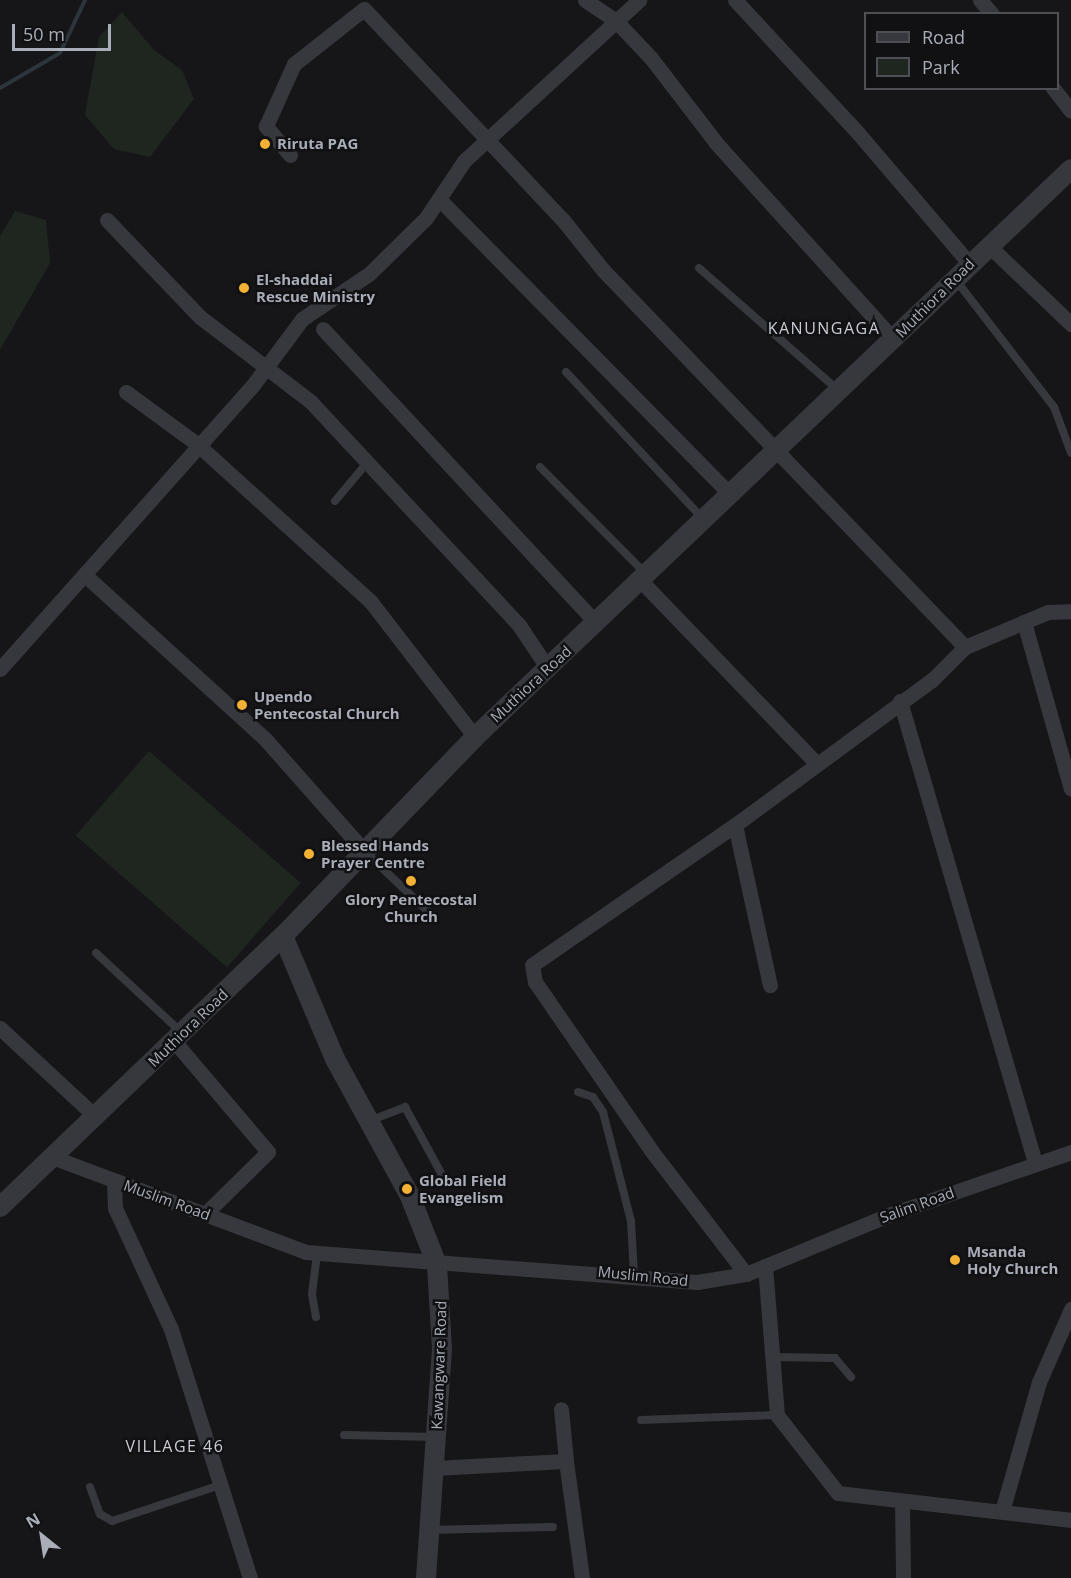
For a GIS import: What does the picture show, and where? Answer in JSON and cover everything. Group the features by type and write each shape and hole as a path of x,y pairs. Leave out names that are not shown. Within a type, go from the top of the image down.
{"street":[{"path":"585,0 615,20 774,210 894,340"},
{"path":"0,669 86,576 197,444 264,369 302,319 369,274 439,199 487,138 639,0"},
{"path":"735,0 858,132 969,264"},
{"path":"980,0 990,12"},
{"path":"290,155 266,126 294,64 360,4 400,54 487,138 603,270 965,647"},
{"path":"1055,90 1071,111"},
{"name":"Muthiora Road","path":"0,1208 284,936 475,737 645,579 840,392 987,245 1071,169"},
{"path":"439,199 731,495"},
{"path":"107,220 200,317 264,369 311,402 366,464 519,626 548,667"},
{"path":"987,245 1071,324"},
{"path":"323,329 596,623"},
{"path":"126,392 197,444 371,603 475,737"},
{"path":"86,576 266,740 365,852"},
{"path":"645,579 816,763"},
{"path":"746,1274 644,1140 532,971 543,954 735,825 900,702 965,647 1048,612 1071,611"},
{"path":"1024,622 1071,789"},
{"path":"900,702 1035,1162"},
{"path":"735,825 770,985"},
{"name":"Kawangware Road","path":"284,936 321,1029 368,1122 410,1196 437,1265 443,1322 426,1578"},
{"path":"0,1028 95,1116"},
{"path":"178,1037 268,1152 205,1214"},
{"name":"Salim Road","path":"765,1266 1035,1162 1071,1152"},
{"name":"Muslim Road","path":"52,1157 317,1254 437,1265 634,1275 697,1282 746,1274 765,1266"},
{"path":"114,1181 116,1208 150,1274 250,1578"},
{"path":"765,1266 777,1415 838,1493 1071,1520"},
{"path":"1002,1511 1039,1382 1071,1309"},
{"path":"561,1409 582,1578"},
{"path":"435,1468 566,1461"},
{"path":"902,1502 903,1578"}],"lane":[{"path":"699,268 840,392"},
{"path":"954,278 1054,407 1071,453"},
{"path":"566,372 705,521"},
{"path":"335,501 366,464"},
{"path":"540,467 645,579"},
{"path":"365,852 433,916"},
{"path":"96,954 178,1037"},
{"path":"578,1092 593,1097 603,1112 631,1221 634,1275"},
{"path":"368,1122 405,1107 447,1184"},
{"path":"316,1317 312,1294 317,1254"},
{"path":"772,1357 835,1358 851,1377"},
{"path":"642,1419 777,1415"},
{"path":"344,1435 437,1437"},
{"path":"90,1488 100,1514 112,1521 220,1485"},
{"path":"430,1530 553,1527"}],"green space":[{"path":"122,12 154,50 182,70 194,99 150,157 114,149 85,115 99,37"},
{"path":"15,211 46,220 50,263 0,350 0,236"},
{"path":"149,751 301,883 227,967 76,836"}],"waterway":[{"path":"0,88 60,53 85,0"}],"place":[{"name":"Riruta PAG","path":"265,144"},
{"name":"El-shaddai Rescue Ministry","path":"244,288"},
{"name":"Upendo Pentecostal Church","path":"242,705"},
{"name":"Blessed Hands Prayer Centre","path":"309,854"},
{"name":"Glory Pentecostal Church","path":"411,881"},
{"name":"Global Field Evangelism","path":"407,1189"},
{"name":"Msanda Holy Church","path":"955,1260"}],"district":[{"name":"KANUNGAGA","path":"824,328"},
{"name":"VILLAGE 46","path":"175,1446"}]}
